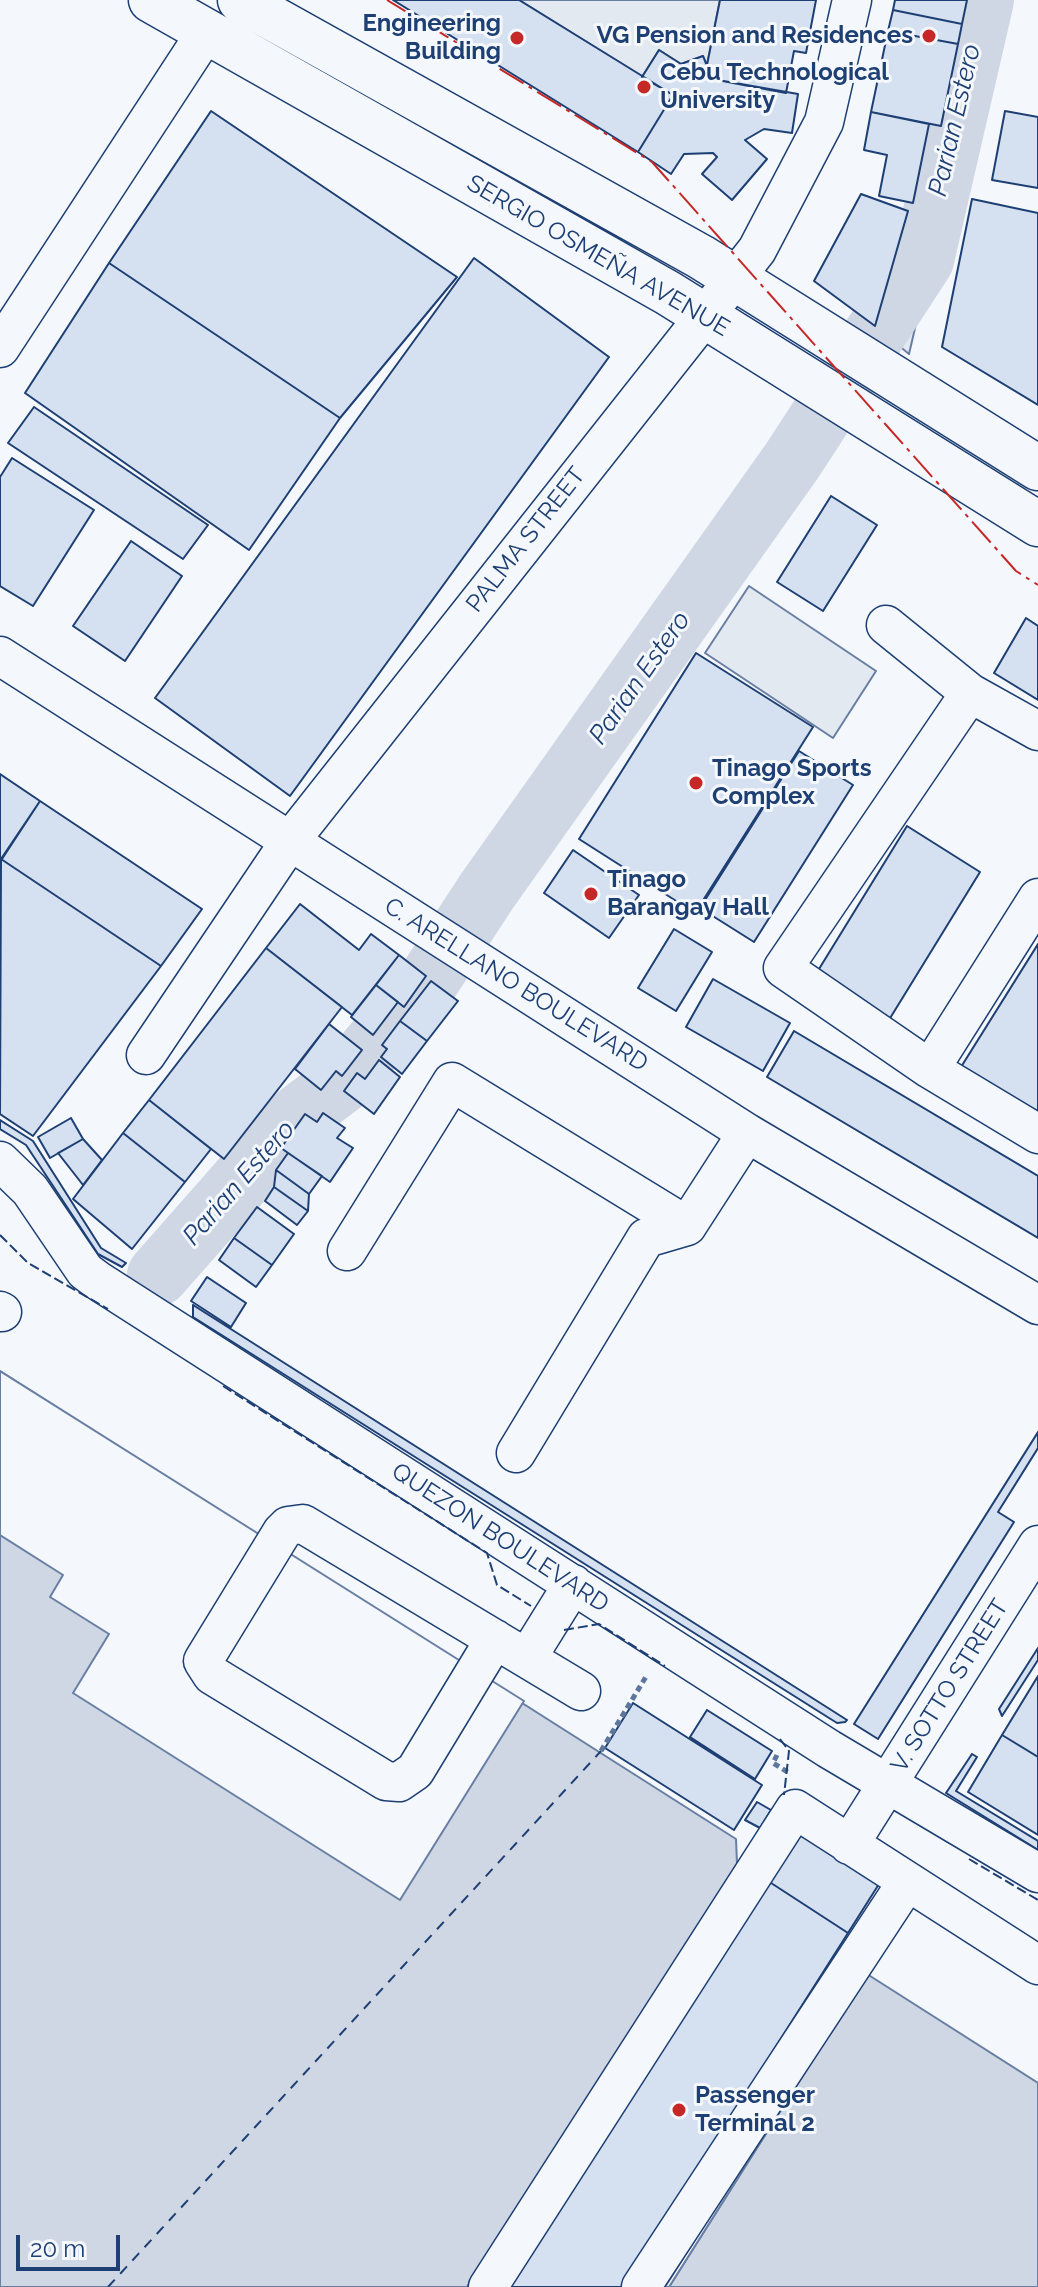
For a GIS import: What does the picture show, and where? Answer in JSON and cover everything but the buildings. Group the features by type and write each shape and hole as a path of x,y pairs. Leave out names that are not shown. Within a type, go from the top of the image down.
{"highway":[{"name":"SERGIO OSMEÑA AVENUE","path":"151,0 702,315 1038,524"},
{"name":"SERGIO OSMEÑA AVENUE","path":"240,0 734,278 1038,468"}],"street":[{"name":"PALMA STREET","path":"146,1055 290,841 702,315 757,250 824,122 852,0"},
{"path":"0,348 207,31"},
{"path":"886,625 970,693 1038,731"},
{"name":"C. ARELLANO BOULEVARD","path":"0,656 435,934 471,953 747,1133 1038,1305"},
{"path":"970,693 783,968 930,1069 1038,1134"},
{"path":"930,1069 1038,898"},
{"path":"347,1251 452,1082 687,1226"},
{"path":"516,1453 646,1238 687,1226 747,1133"},
{"name":"QUEZON BOULEVARD","path":"0,1161 30,1190 73,1255 97,1280 829,1749 1038,1873"},
{"path":"573,1584 511,1648 415,1771 399,1782 386,1781 212,1675 203,1661 282,1532 296,1523 303,1524 511,1648 581,1691"},
{"name":"V. SOTTO STREET","path":"849,1845 1038,1545"},
{"path":"488,2287 795,1809 1038,1965"},
{"path":"641,2287 907,1882"}],"path":[{"path":"601,1751 650,1670"},
{"path":"779,1750 773,1763 807,1785 829,1749"}],"shaded area":[{"path":"519,0 720,0 707,65 703,56 681,64 659,50 642,77"},
{"path":"967,0 991,0 909,354 875,326 913,203 929,124 941,126"},
{"path":"749,586 876,671 833,738 705,653"},
{"path":"0,1371 736,1839 737,1864 467,2287 0,2287"},
{"path":"867,1974 1038,2083 1038,2287 669,2287"}],"pier":[{"path":"0,1371 524,1701 400,1900 73,1693 109,1634 50,1597 63,1575 0,1535"},
{"path":"864,1972 867,1974 669,2287 665,2287"}],"waterway":[{"name":"Parian Estero","path":"158,1275 299,1115 340,1084 427,983 487,891 792,461 923,260 983,0"}],"ferry route":[{"path":"108,2287 601,1751"}],"fence":[{"path":"0,1235 28,1263 108,1309"},
{"path":"223,1386 487,1553 497,1585 531,1606"},
{"path":"564,1630 599,1624 665,1666"},
{"path":"780,1739 789,1751 784,1795"},
{"path":"969,1859 1038,1900"}],"power":[{"path":"387,0 652,162 1016,571 1038,585"}],"place":[{"name":"VG Pension and Residences","path":"929,36"},
{"name":"Engineering Building","path":"517,38"},
{"name":"Cebu Technological University","path":"644,87"},
{"name":"Tinago Sports Complex","path":"696,783"},
{"name":"Tinago Barangay Hall","path":"591,894"},
{"name":"Passenger Terminal 2","path":"679,2110"}]}
